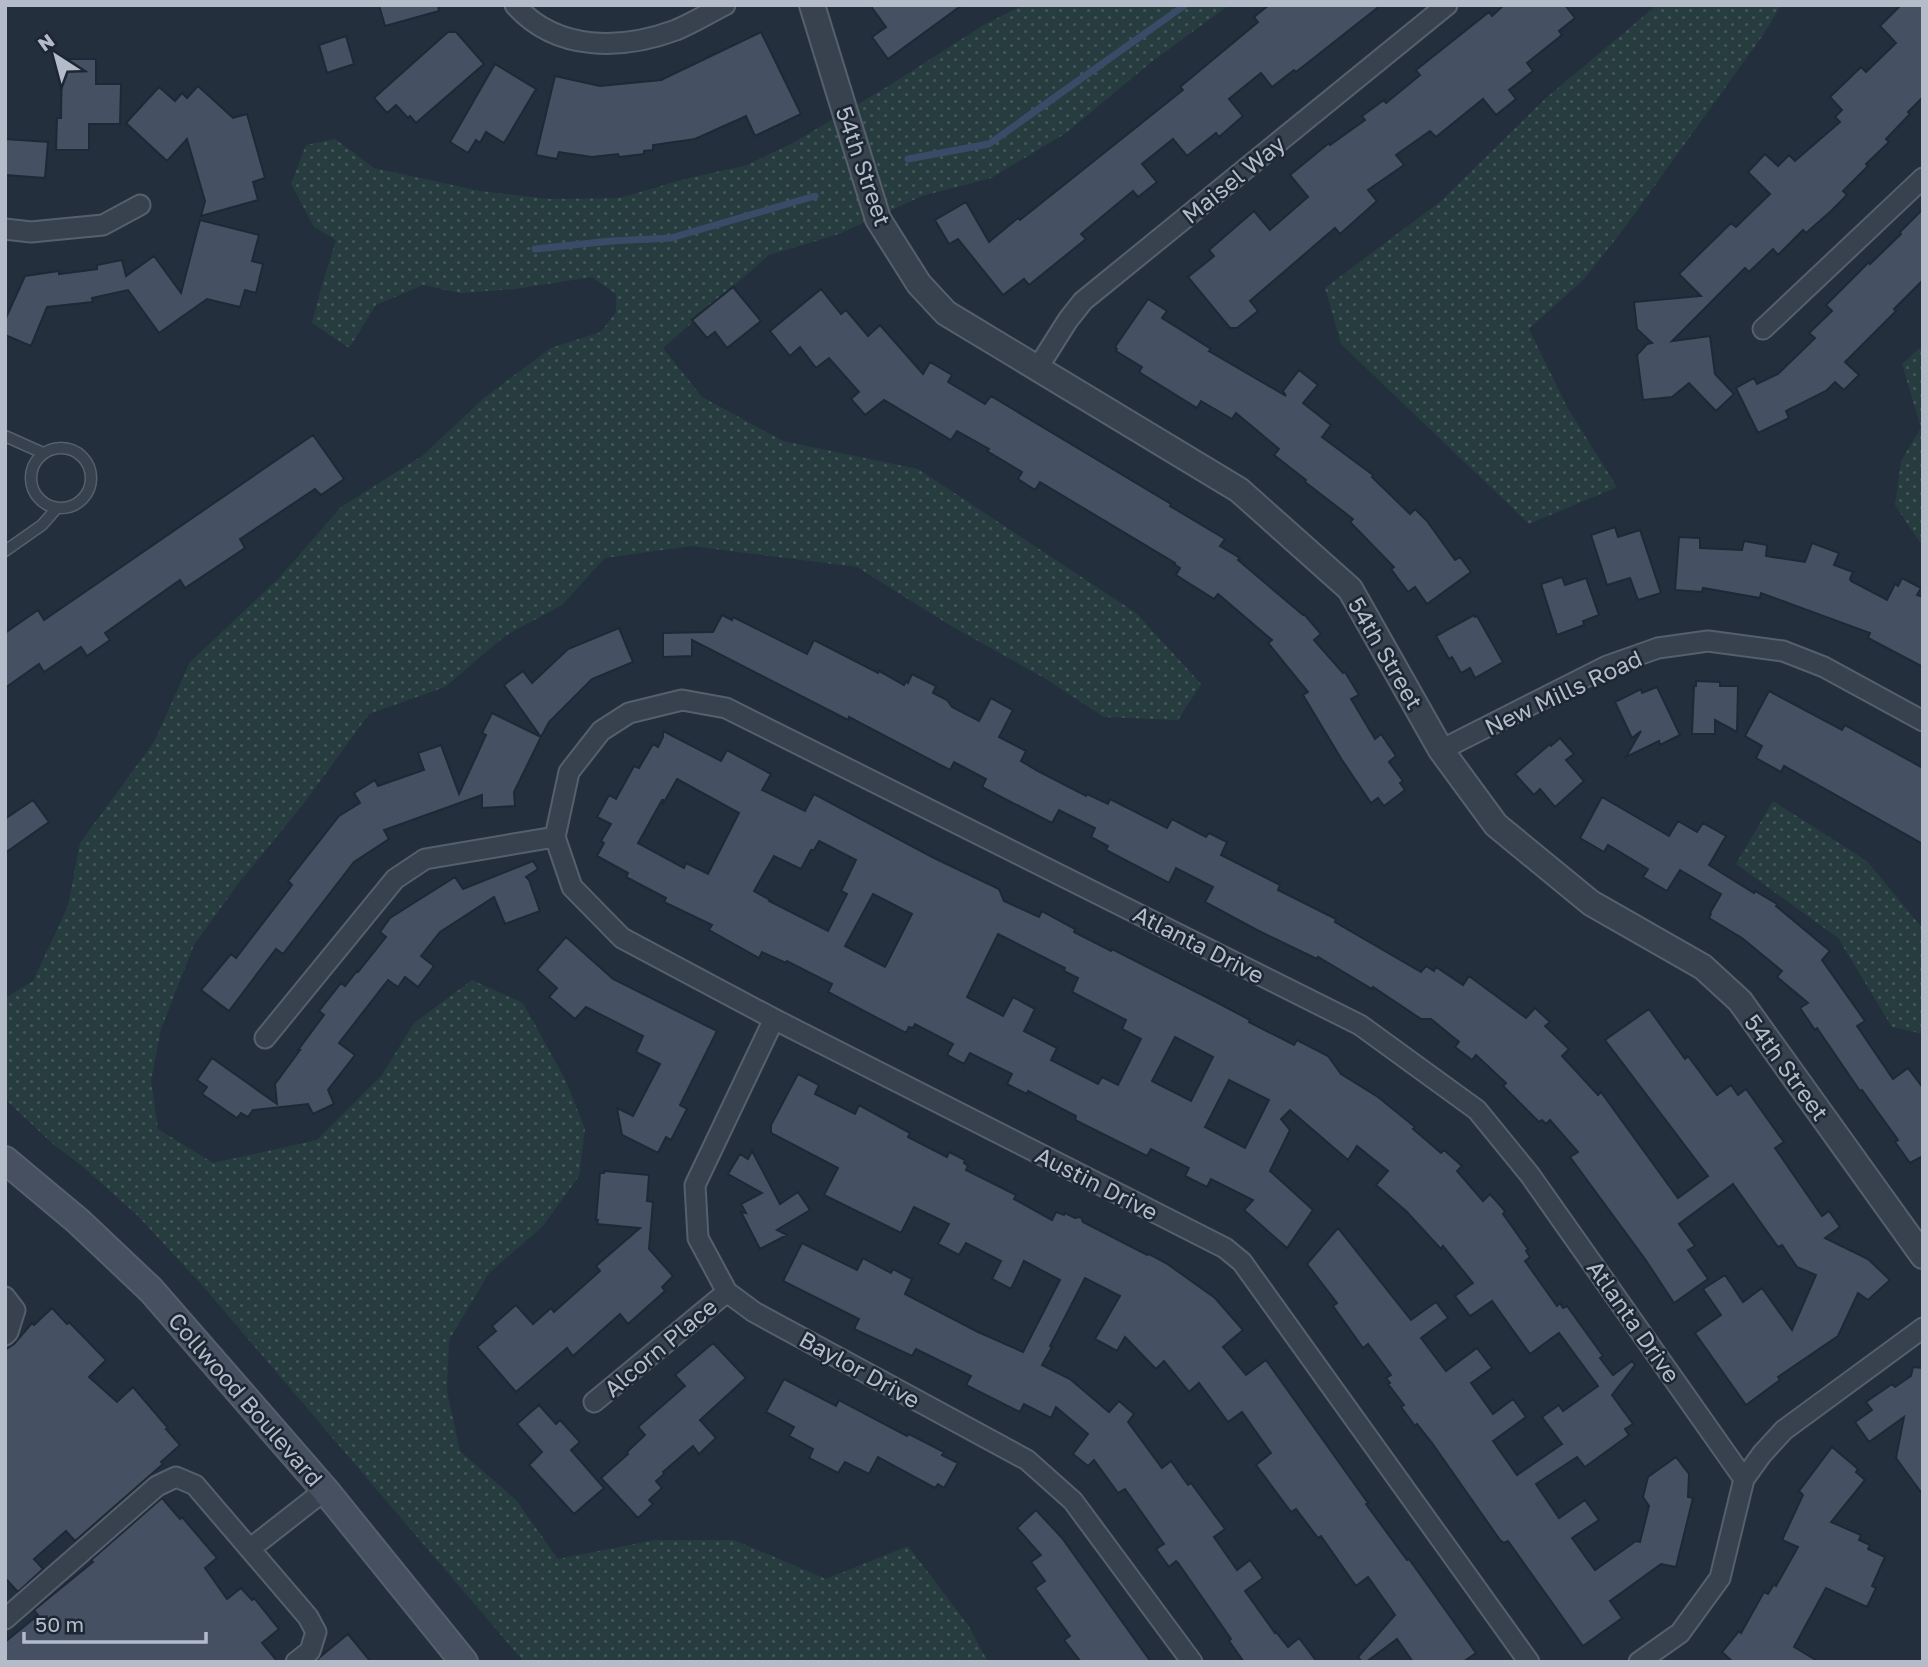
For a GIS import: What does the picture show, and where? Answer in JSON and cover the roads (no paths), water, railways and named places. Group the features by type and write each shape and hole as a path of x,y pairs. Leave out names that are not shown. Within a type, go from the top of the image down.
{"main road":[{"name":"Collwood Boulevard","path":"5,1160 78,1221 151,1290 325,1490 464,1662"}],"street":[{"path":"515,5 533,22 568,39 605,45 676,30 725,5"},
{"name":"54th Street","path":"812,5 878,219 919,284 946,313 1239,490 1350,589 1441,750 1496,825 1591,903 1703,967 1740,1001 1923,1256"},
{"name":"Maisel Way","path":"1037,369 1083,301 1447,5"},
{"path":"1763,329 1923,178"},
{"path":"5,229 31,232 103,225 140,205"},
{"name":"New Mills Road","path":"1441,750 1607,666 1658,648 1708,640 1783,651 1824,667 1923,721"},
{"name":"Atlanta Drive","path":"555,837 569,772 601,731 629,713 682,700 726,708 1360,1025 1477,1110 1530,1175 1744,1479"},
{"path":"265,1038 395,879 425,859 555,837"},
{"name":"Austin Drive","path":"555,837 572,887 622,938 1225,1248 1242,1262 1530,1662"},
{"name":"Baylor Drive","path":"774,1018 695,1185 698,1238 727,1292 754,1312 1027,1460 1073,1501 1192,1662"},
{"name":"Alcorn Place","path":"594,1402 727,1292"},
{"path":"5,1297 15,1310 5,1335"},
{"path":"1639,1662 1680,1633 1720,1578 1744,1479 1762,1454 1784,1430 1923,1328"},
{"path":"5,1619 157,1486 176,1477 195,1485 308,1617 316,1632 310,1651 296,1662"},
{"path":"251,1548 325,1490"}],"lane":[{"path":"5,436 43,453"},
{"path":"62,447 80,454 90,470 91,480 84,498 76,504 57,508 39,499 30,480 36,460 43,453 62,447"},
{"path":"5,551 42,525 57,508"}],"waterway":[{"path":"908,159 989,144 1185,5"},
{"path":"535,249 671,238 815,196"}]}
